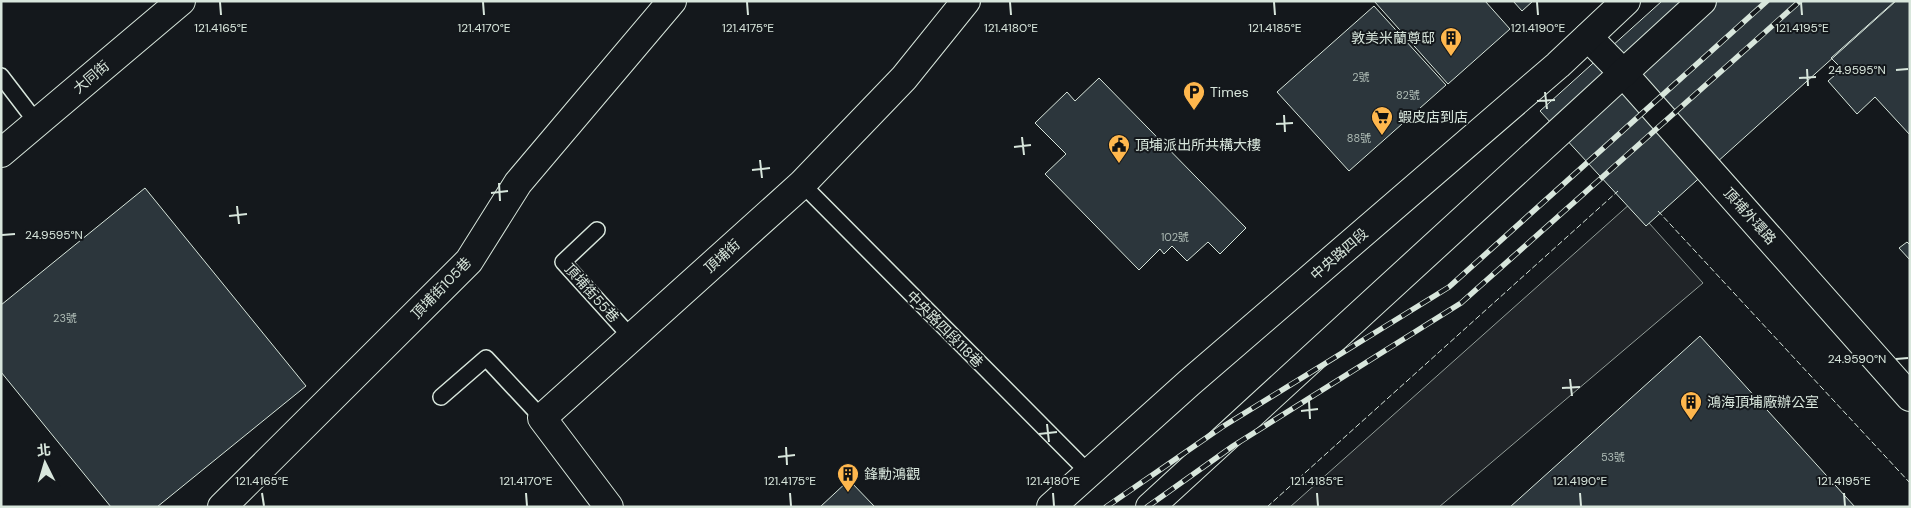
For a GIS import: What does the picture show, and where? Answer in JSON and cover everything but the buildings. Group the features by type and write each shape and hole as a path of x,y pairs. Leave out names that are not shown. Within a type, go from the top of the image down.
{"street":[{"name":"大同街","path":"1,153 181,1"},
{"name":"頂埔街105巷","path":"222,507 469,260 518,183 672,1"},
{"name":"頂埔街","path":"542,418 802,184 904,78 966,1"},
{"name":"中央路四段","path":"1051,507 1196,377 1588,37 1626,1"},
{"path":"1150,507 1702,1"},
{"name":"頂埔外環路","path":"1588,37 1623,73 1910,397"},
{"path":"542,418 609,507"}],"lane":[{"path":"1,76 37,122"},
{"name":"中央路四段118巷","path":"802,184 1089,473"},
{"name":"頂埔街55巷","path":"597,230 563,262 632,337"},
{"path":"441,397 486,358 542,418"}],"shaded area":[{"path":"1631,203 1703,283 1439,507 1290,507"}],"railway":[{"path":"1106,507 1222,427 1449,287 1767,1"},
{"path":"1147,507 1233,446 1461,303 1800,1"}],"fence":[{"path":"1267,507 1618,191"},
{"path":"1658,211 1910,483"}],"place":[{"name":"敦美米蘭尊邸","path":"1451,57"},
{"name":"Times","path":"1194,111"},
{"name":"蝦皮店到店","path":"1382,136"},
{"name":"頂埔派出所共構大樓","path":"1119,164"},
{"name":"鴻海頂埔廠辦公室","path":"1691,421"},
{"name":"鋒勳鴻觀","path":"848,493"}]}
